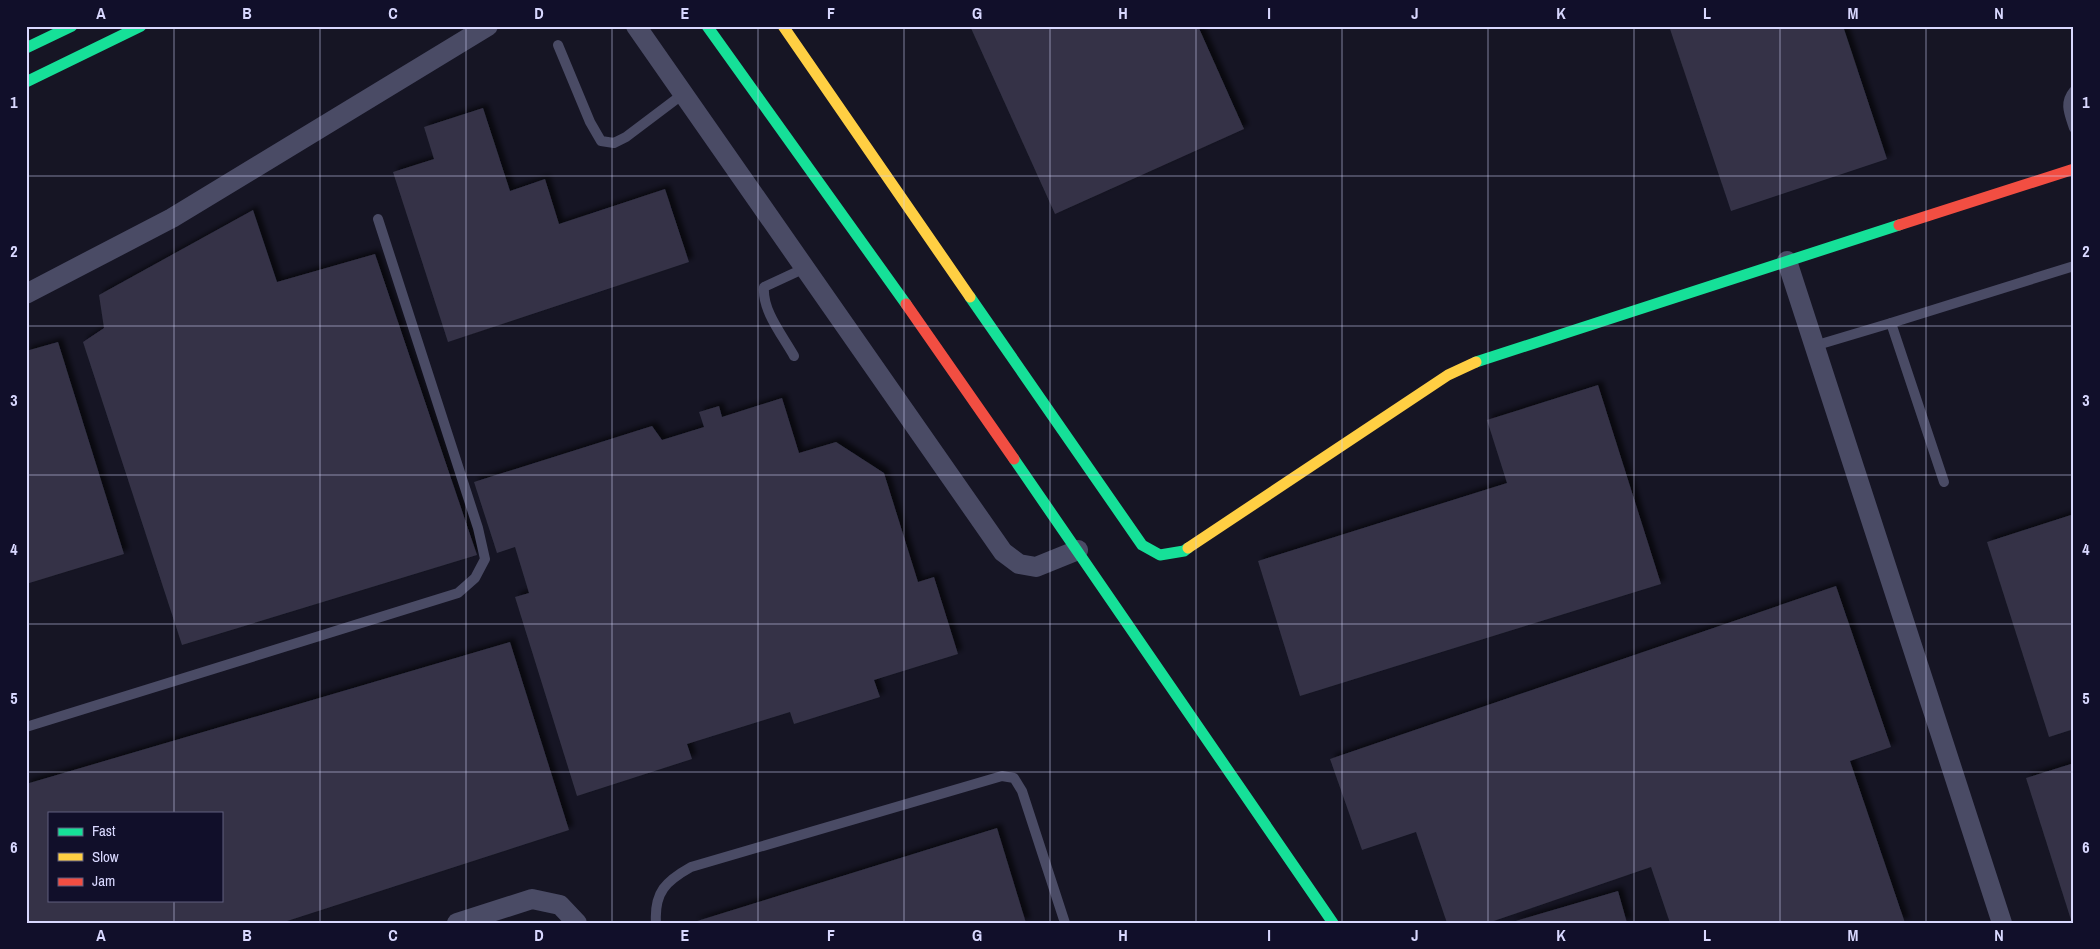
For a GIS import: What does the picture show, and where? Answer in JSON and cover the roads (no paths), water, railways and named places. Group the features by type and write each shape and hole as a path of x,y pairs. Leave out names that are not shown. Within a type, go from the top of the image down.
{"main road":[{"path":"26,48 72,26"},
{"path":"26,82 141,26"},
{"path":"707,26 745,82 860,238 1078,550 1333,923"},
{"path":"783,26 1142,545 1160,555 1184,551 1448,375 1473,363 2074,169"}],"street":[{"path":"26,294 172,218 488,26"},
{"path":"636,26 1003,552 1019,564 1036,567 1078,550"},
{"path":"1787,261 2002,923"},
{"path":"457,923 532,899 560,905 577,923"}],"lane":[{"path":"558,45 590,122 601,141 614,143 626,137 683,94"},
{"path":"2074,91 2068,100 2067,106 2074,128"},
{"path":"26,727 458,593 475,578 485,559 478,528 378,219"},
{"path":"1814,346 2074,266"},
{"path":"794,356 767,308 763,298 764,287 805,268"},
{"path":"1891,323 1944,482"},
{"path":"656,923 659,895 671,878 691,866 1002,776 1014,778 1022,790 1065,923"}]}
